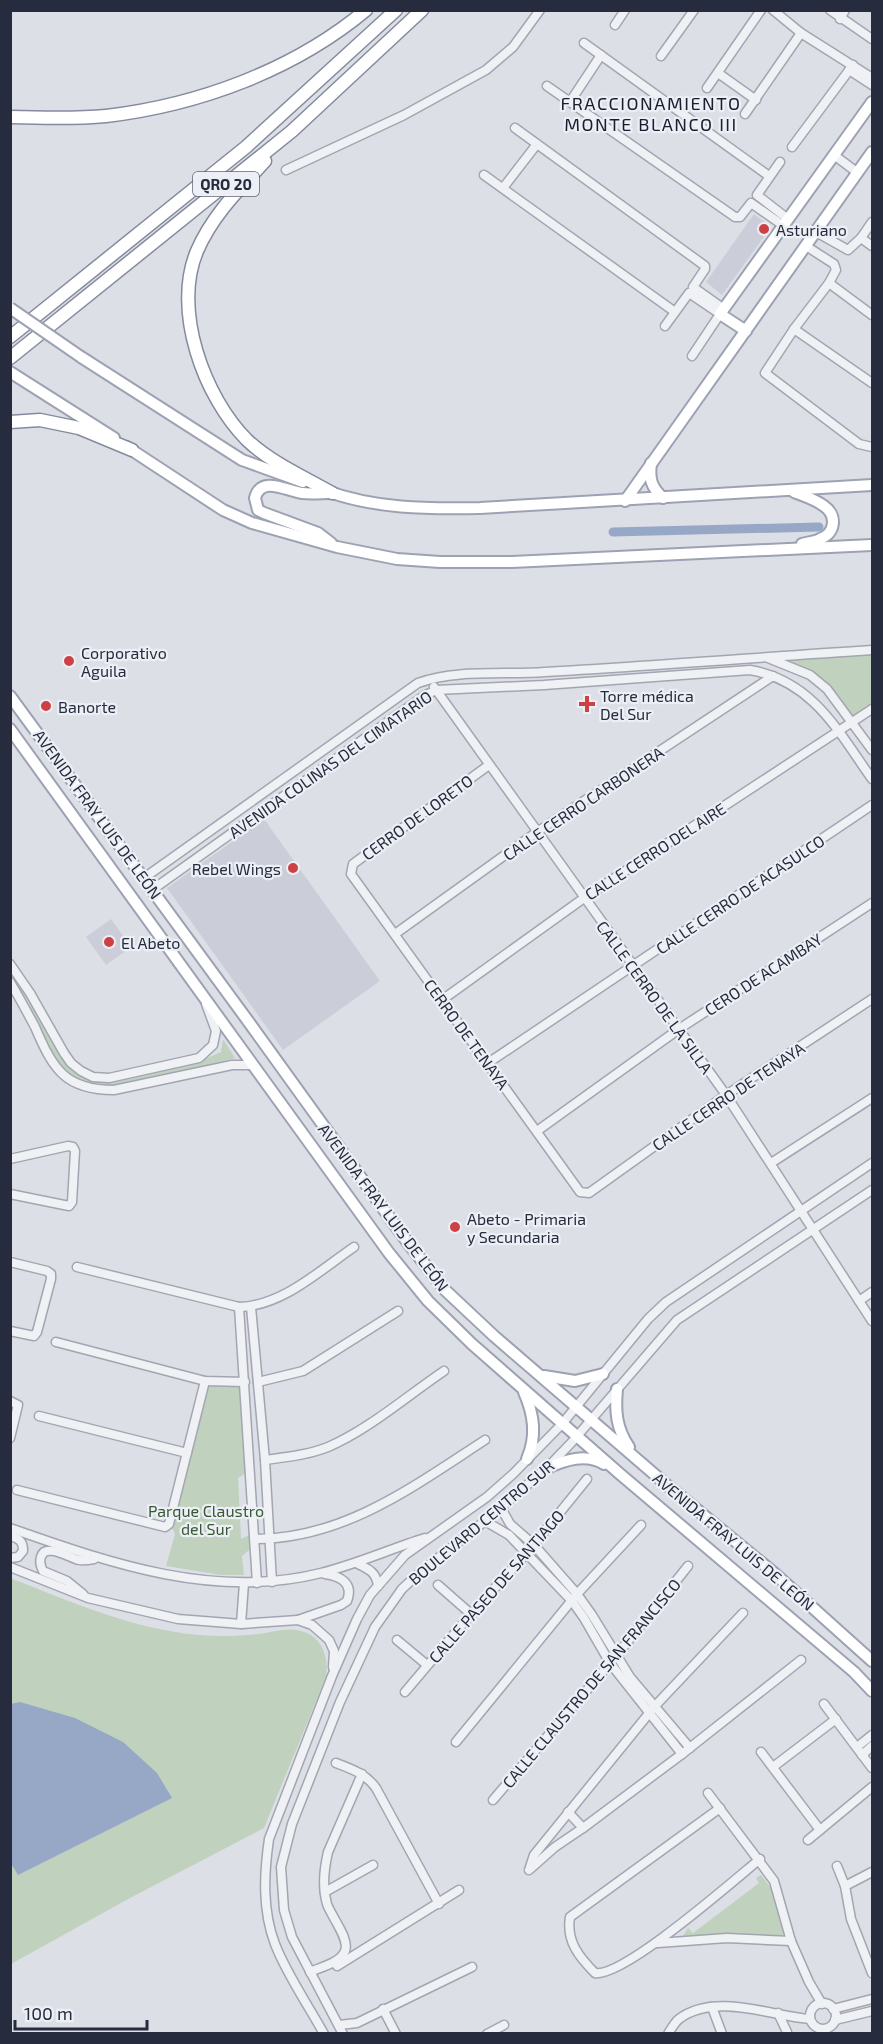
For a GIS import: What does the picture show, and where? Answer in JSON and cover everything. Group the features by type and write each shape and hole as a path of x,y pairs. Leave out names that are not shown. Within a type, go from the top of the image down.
{"highway":[{"path":"10,117 54,119 107,116 208,93 259,75 294,57 330,36 366,10"},
{"name":"QRO 20","path":"10,337 246,147 396,10"},
{"name":"QRO 20","path":"10,358 292,131 422,10"},
{"path":"292,131 228,201 205,234 196,254 191,274 189,313 192,334 207,383 232,423 268,456 332,493"},
{"path":"10,422 40,420 79,428 132,450"}],"main road":[{"path":"746,331 722,312 873,102"},
{"path":"625,501 873,152"},
{"path":"10,308 81,357 242,460 332,493 371,504 427,509 545,506 873,485"},
{"path":"10,372 223,510 272,529 337,547 397,559 440,562 512,562 769,551 873,544"},
{"path":"651,463 652,487 663,498"},
{"path":"332,493 303,493 269,486 260,490 255,498 258,510 318,533 337,547"},
{"path":"769,551 820,540 828,535 833,527 834,520 826,507 814,499 789,490"},
{"name":"AVENIDA FRAY LUIS DE LEÓN","path":"10,696 408,1243 445,1290 494,1336 774,1573 873,1661"},
{"name":"AVENIDA FRAY LUIS DE LEÓN","path":"10,729 253,1065 428,1301 472,1344 562,1424 750,1582 873,1691"},
{"path":"84,829 100,819"},
{"path":"540,1375 558,1380 575,1381 603,1374"},
{"path":"523,1389 530,1405 534,1424 534,1439 527,1459"},
{"path":"617,1389 616,1419 621,1435 636,1457"},
{"path":"547,1468 564,1460 590,1459 620,1474"}],"street":[{"path":"286,170 404,115 486,70 513,47 540,10"},
{"path":"615,25 625,10"},
{"path":"661,56 694,10"},
{"path":"707,88 761,10"},
{"path":"772,10 873,85"},
{"path":"830,10 840,19 873,39"},
{"path":"840,19 845,10"},
{"path":"745,114 801,33"},
{"path":"584,43 769,176"},
{"path":"570,102 601,55"},
{"path":"851,68 873,78"},
{"path":"792,147 851,68"},
{"path":"718,73 756,100"},
{"path":"547,86 735,217 740,217 780,162"},
{"path":"515,128 705,266 665,326"},
{"path":"503,188 537,144"},
{"path":"834,155 858,173"},
{"path":"484,176 675,312"},
{"path":"754,199 786,223"},
{"path":"816,232 845,250 851,249 873,222"},
{"path":"861,238 873,246"},
{"path":"806,246 834,264 836,270 765,373 858,444 873,447"},
{"path":"829,283 873,315"},
{"path":"691,290 722,312 692,356"},
{"path":"794,329 873,383"},
{"path":"764,657 873,650"},
{"name":"AVENIDA COLINAS DEL CIMATARIO","path":"144,878 418,683 429,679 452,675 543,672 764,657 810,675 827,689 873,750"},
{"name":"AVENIDA COLINAS DEL CIMATARIO","path":"152,890 423,696 436,690 544,685 750,670 773,676 793,685 813,700 873,779"},
{"path":"543,672 544,685"},
{"name":"CALLE CERRO CARBONERA","path":"395,934 537,832 773,676"},
{"name":"CALLE CERRO DE LA SILLA","path":"429,679 726,1095 873,1321"},
{"name":"CALLE CERRO DEL AIRE","path":"442,1000 584,898 873,709"},
{"name":"CERRO DE LORETO","path":"351,874 353,864 489,765"},
{"name":"CALLE CERRO DE ACASULCO","path":"488,1063 873,806"},
{"name":"CERRO DE TENAYA","path":"351,874 580,1192 584,1194"},
{"name":"CERO DE ACAMBAY","path":"537,1131 679,1029 873,903"},
{"path":"10,963 64,1053 76,1067 93,1077 109,1078 199,1058 207,1052 213,1045 216,1031 202,995"},
{"path":"10,982 23,1003 52,1064 71,1082 83,1087 114,1090 232,1065 253,1065"},
{"name":"CALLE CERRO DE TENAYA","path":"584,1194 589,1193 726,1095 873,999"},
{"path":"771,1163 873,1098"},
{"path":"10,1160 68,1146 73,1147 75,1151 72,1202 69,1206 10,1194"},
{"name":"BOULEVARD CENTRO SUR","path":"324,2034 274,1942 264,1886 269,1839 332,1676 357,1619 378,1586 405,1556 487,1497 562,1424 648,1319 666,1302 873,1163"},
{"name":"BOULEVARD CENTRO SUR","path":"341,2030 292,1937 283,1901 281,1866 292,1824 340,1702 375,1627 402,1589 418,1574 547,1468 677,1320 873,1190"},
{"path":"77,1267 238,1307 251,1307 282,1296 354,1247"},
{"path":"10,1262 47,1271 51,1274 51,1279 34,1336 10,1331"},
{"path":"859,1301 873,1292"},
{"path":"238,1307 245,1382 257,1583"},
{"path":"251,1307 265,1460 272,1582"},
{"path":"258,1382 303,1371 318,1364 398,1311"},
{"path":"56,1342 205,1381 245,1382"},
{"path":"265,1460 327,1448 353,1434 444,1371"},
{"path":"17,1490 165,1527 169,1524 205,1381"},
{"path":"10,1401 18,1405 10,1438"},
{"path":"39,1416 187,1453"},
{"path":"247,1419 261,1418"},
{"path":"255,1539 269,1539 312,1531 344,1522 388,1502 485,1440"},
{"name":"CALLE PASEO DE SANTIAGO","path":"405,1692 471,1614 534,1545 587,1479"},
{"path":"501,1508 510,1524 534,1545 574,1597 610,1663 690,1748"},
{"path":"485,1521 503,1530 592,1615 682,1754"},
{"path":"456,1742 574,1597 642,1525"},
{"path":"10,1528 97,1558 180,1578 257,1583 321,1573 430,1536"},
{"path":"10,1536 20,1539 23,1551 18,1557 10,1557"},
{"path":"87,1598 67,1581 43,1571 40,1565 41,1556 44,1551 50,1550 82,1561 97,1558"},
{"path":"356,1563 373,1572 377,1577 378,1586"},
{"name":"CALLE CLAUSTRO DE SAN FRANCISCO","path":"493,1800 617,1655 688,1566"},
{"path":"10,1567 87,1598 178,1618 241,1624 298,1620 341,1605 347,1600 349,1590 343,1580 334,1575 321,1573"},
{"path":"241,1624 244,1582"},
{"path":"438,1585 471,1614"},
{"path":"743,1613 653,1709 534,1855 529,1870 555,1847 690,1748 801,1660"},
{"name":"BOULEVARD CENTRO SUR","path":"298,1620 312,1625 329,1640 334,1651 332,1676"},
{"path":"396,1640 427,1665"},
{"path":"824,1704 873,1768"},
{"path":"773,1767 836,1719"},
{"path":"856,1747 873,1735"},
{"path":"862,1755 873,1746"},
{"path":"761,1752 820,1830"},
{"path":"336,1762 362,1774 376,1788 439,1904"},
{"path":"311,1975 338,1959 346,1950 346,1941 327,1905 324,1892 324,1866 327,1852 362,1774"},
{"path":"808,1840 873,1787"},
{"path":"708,1792 760,1859 774,1881 791,1941 822,2004"},
{"path":"720,1808 570,1917 568,1930 570,1941 583,1962 595,1973 607,1972 657,1943 760,1859"},
{"path":"568,1812 583,1828"},
{"path":"324,1892 373,1865"},
{"path":"837,1866 845,1886 851,1919 873,1973"},
{"path":"845,1886 873,1872"},
{"path":"311,1975 336,1966 459,1890"},
{"path":"657,1943 727,1938 791,1941"},
{"path":"341,2030 472,1967"},
{"path":"810,2019 814,2008 822,2004 833,2008 873,1999"},
{"path":"712,2007 722,2034"},
{"path":"668,2034 678,2019 712,2007 743,2008 810,2019 818,2028 834,2027 873,2011"},
{"path":"833,2008 834,2027"},
{"path":"383,2009 396,2034"},
{"path":"778,2013 787,2033"},
{"path":"787,2033 796,2018"},
{"path":"348,2034 357,2023"},
{"path":"487,2034 504,2025"}],"shaded area":[{"path":"754,214 771,227 722,295 706,282"},
{"path":"264,819 380,981 283,1050 167,888"},
{"name":"El Abeto","path":"111,919 131,947 106,965 86,937"}],"green space":[{"path":"872,650 872,709 853,721 810,675 764,657"},
{"path":"10,968 62,1055 94,1078 198,1062 221,1052 223,1039 235,1058 116,1089 92,1087 71,1077 56,1062 28,1001 11,978"},
{"name":"Parque Claustro del Sur","path":"205,1381 245,1382 250,1470 238,1478 241,1539 254,1533 255,1545 242,1556 244,1575 221,1575 166,1566 175,1534 170,1524"},
{"path":"10,1578 126,1621 174,1632 229,1636 287,1629 298,1630 311,1635 320,1644 327,1670 264,1828 11,1964"},
{"path":"761,1875 771,1888 784,1933 778,1940 723,1934 683,1936 688,1928 693,1933 759,1883 756,1878"}],"water":[{"path":"20,1702 75,1718 123,1742 157,1773 172,1798 18,1875 10,1862 10,1704"}],"waterway":[{"path":"613,532 819,527"}],"place":[{"name":"Asturiano","path":"764,229"},
{"name":"Corporativo Aguila","path":"69,661"},
{"name":"Torre médica Del Sur","path":"587,704"},
{"name":"Banorte","path":"46,706"},
{"name":"Rebel Wings","path":"293,868"},
{"name":"El Abeto","path":"109,942"},
{"name":"Abeto - Primaria y Secundaria","path":"455,1227"}],"district":[{"name":"FRACCIONAMIENTO MONTE BLANCO III","path":"651,113"}]}
